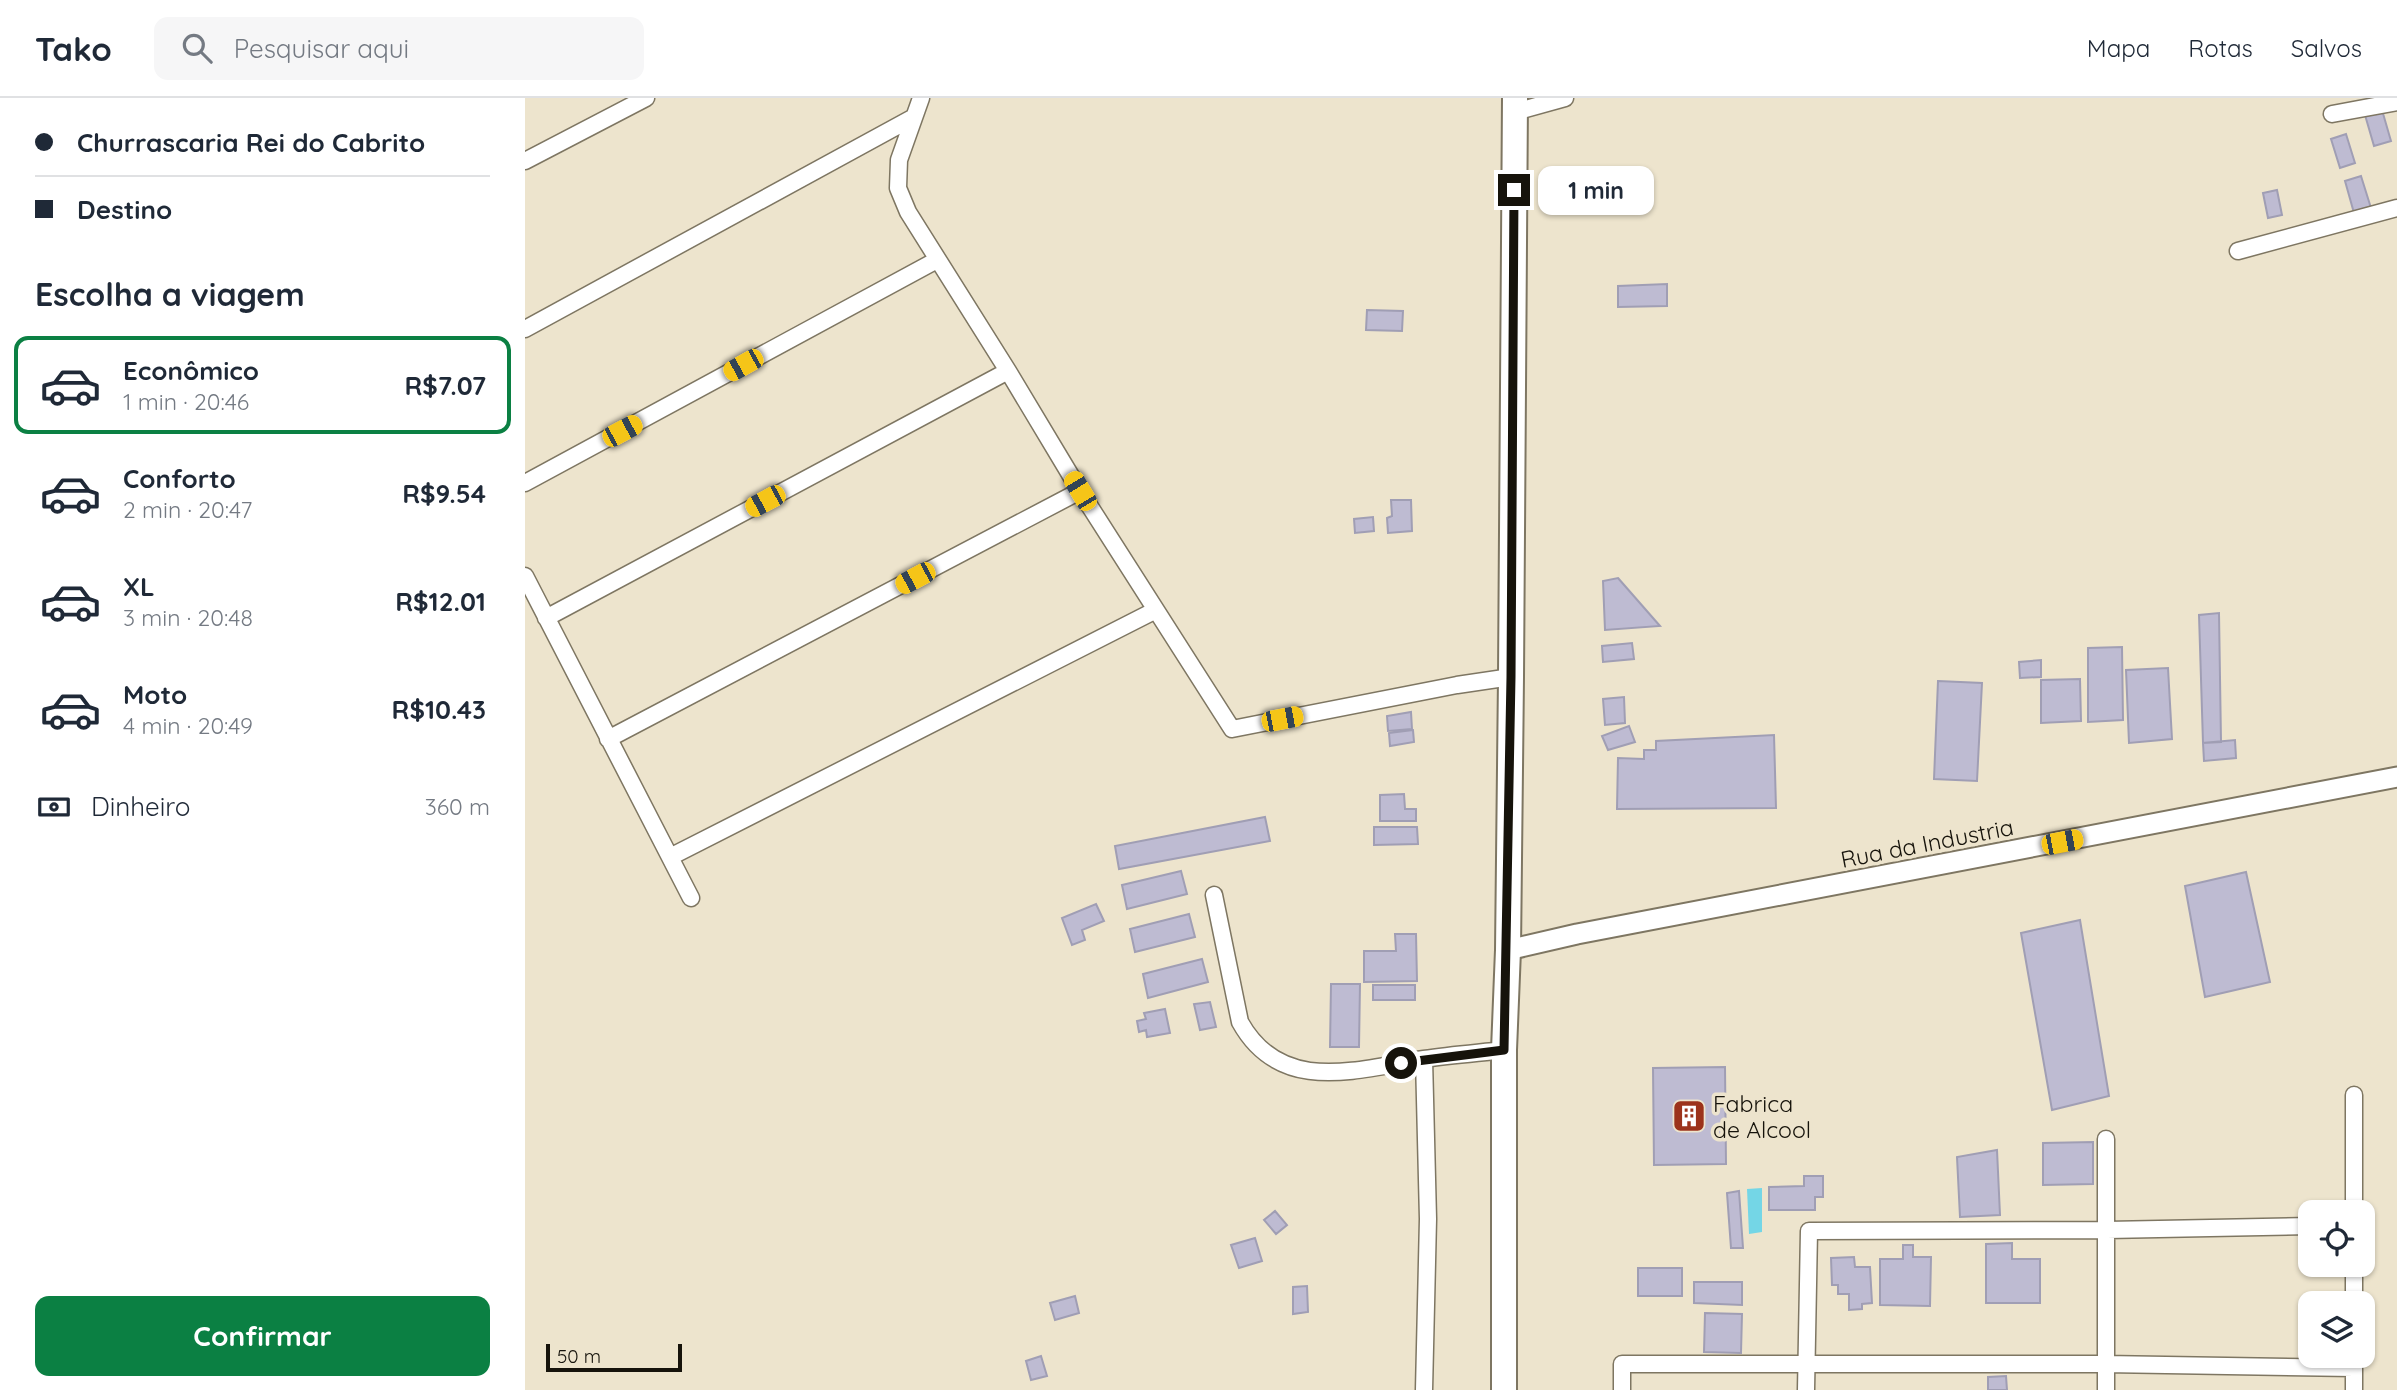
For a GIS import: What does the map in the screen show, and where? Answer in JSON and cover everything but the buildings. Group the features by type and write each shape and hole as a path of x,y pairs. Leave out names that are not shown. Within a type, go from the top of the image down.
{"main road":[{"path":"1504,1390 1504,1050 1508,950 1515,105"}],"street":[{"path":"525,161 646,98"},
{"path":"921,98 899,160 898,188 908,212 1080,491 1232,729 1511,677"},
{"path":"1515,105 1565,98"},
{"path":"2332,114 2397,102"},
{"path":"525,329 914,117"},
{"path":"2238,251 2397,208"},
{"path":"525,483 937,260"},
{"path":"546,618 1008,371"},
{"path":"608,739 1080,491"},
{"path":"525,576 691,898"},
{"path":"670,856 1156,610"},
{"name":"Rua da Industria","path":"1508,950 1591,931 2397,777"},
{"path":"1215,895 1240,1023 1249,1040 1274,1059 1314,1072 1354,1072 1424,1059 1504,1050"},
{"path":"1424,1059 1428,1219 1424,1390"},
{"path":"2354,1095 2354,1200"},
{"path":"2106,1139 2106,1390"},
{"path":"1806,1390 1809,1231 2298,1226"},
{"path":"1622,1390 1622,1364 2298,1362"},
{"path":"2354,1368 2354,1390"}],"water":[{"path":"1762,1188 1762,1232 1749,1234 1747,1189"}],"place":[{"name":"Fabrica de Alcool","path":"1689,1116"}],"route":[{"path":"1401,1063 1504,1050 1508,950 1514,190"}]}
